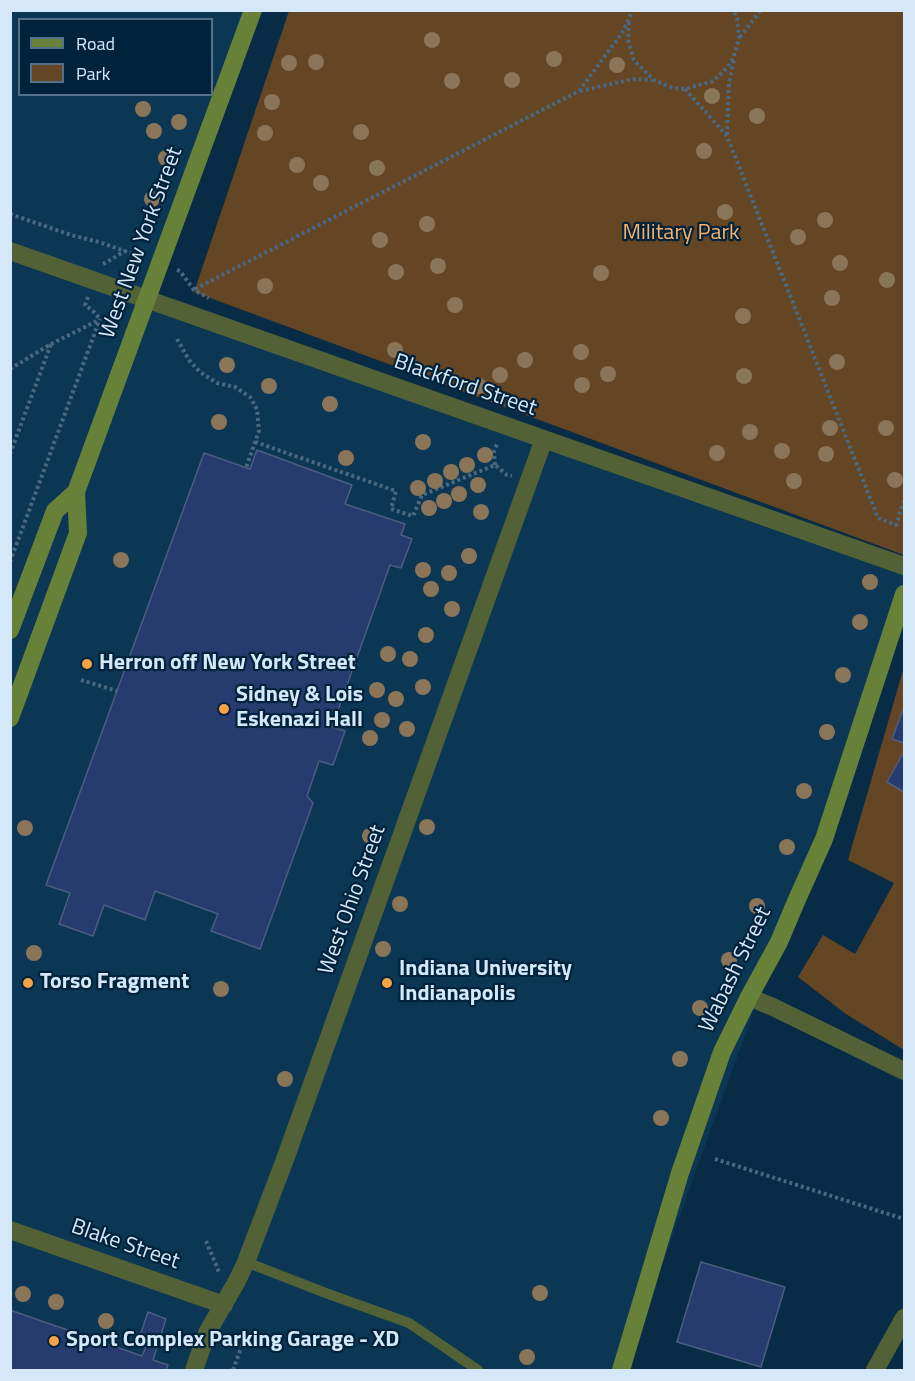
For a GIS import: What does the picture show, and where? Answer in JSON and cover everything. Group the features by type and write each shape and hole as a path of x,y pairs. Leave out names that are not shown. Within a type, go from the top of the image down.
{"main road":[{"name":"West New York Street","path":"10,718 78,533 76,492 253,10"},
{"name":"West New York Street","path":"10,630 55,511 76,492"},
{"name":"Wabash Street","path":"621,1371 688,1149 722,1052 779,942 824,839 904,594"}],"street":[{"name":"Blackford Street","path":"10,251 904,566"},
{"name":"West Ohio Street","path":"194,1371 207,1334 246,1262 288,1151 544,440"},
{"path":"749,997 904,1071"},
{"name":"Blake Street","path":"10,1230 224,1305"},
{"path":"875,1371 904,1318"}],"lane":[{"path":"246,1262 409,1323 478,1371"}],"path":[{"path":"633,10 628,25 628,40 634,60 654,80"},
{"path":"579,91 622,33 633,10"},
{"path":"727,136 729,84 739,38 737,18 733,10"},
{"path":"739,38 761,10"},
{"path":"194,290 579,91 633,79 654,80 673,88 685,89 713,81 727,68 734,56"},
{"path":"685,89 727,136 878,518 896,525 904,501"},
{"path":"10,214 135,255"},
{"name":"West New York Street","path":"100,266 125,251"},
{"name":"West New York Street","path":"10,562 100,320 93,311 85,306"},
{"path":"10,369 51,344 100,320"},
{"path":"177,339 189,360 200,372 217,382 236,387 250,397 257,409 259,431 246,468"},
{"path":"10,454 51,344"},
{"path":"505,441 497,444 494,451 495,465 507,475 514,476"},
{"path":"255,442 396,491 390,509 413,516 422,495 495,465"},
{"path":"81,680 117,691"},
{"path":"715,1159 904,1219"},
{"path":"206,1241 220,1272"},
{"path":"233,1370 245,1337"}],"shaded area":[{"name":"Indiana University Indianapolis","path":"10,11 250,11 147,300 904,566 904,595 624,1370 11,1370"}],"green space":[{"name":"Military Park","path":"289,11 904,11 904,555 194,292"},
{"path":"904,667 904,1050 846,1014 798,977 823,935 855,954 894,883 848,860"}],"building":[{"name":"Sidney & Lois Eskenazi Hall","path":"257,450 352,485 345,504 405,524 401,535 412,539 401,568 390,565 332,727 345,731 333,765 319,761 307,796 313,803 260,949 211,931 218,914 155,891 145,920 104,905 93,936 59,924 70,893 46,885 204,453 250,469"},
{"path":"904,707 904,743 892,739"},
{"path":"904,752 904,792 887,782"},
{"path":"701,1262 785,1287 761,1367 677,1342"},
{"name":"Sport Complex Parking Garage - XD","path":"10,1310 142,1356 148,1342 139,1339 148,1312 166,1319 153,1360 168,1365 166,1370 10,1370"}],"place":[{"name":"Herron off New York Street","path":"87,664"},
{"name":"Sidney & Lois Eskenazi Hall","path":"224,709"},
{"name":"Torso Fragment","path":"28,983"},
{"name":"Indiana University Indianapolis","path":"387,983"},
{"name":"Sport Complex Parking Garage - XD","path":"54,1341"}]}
